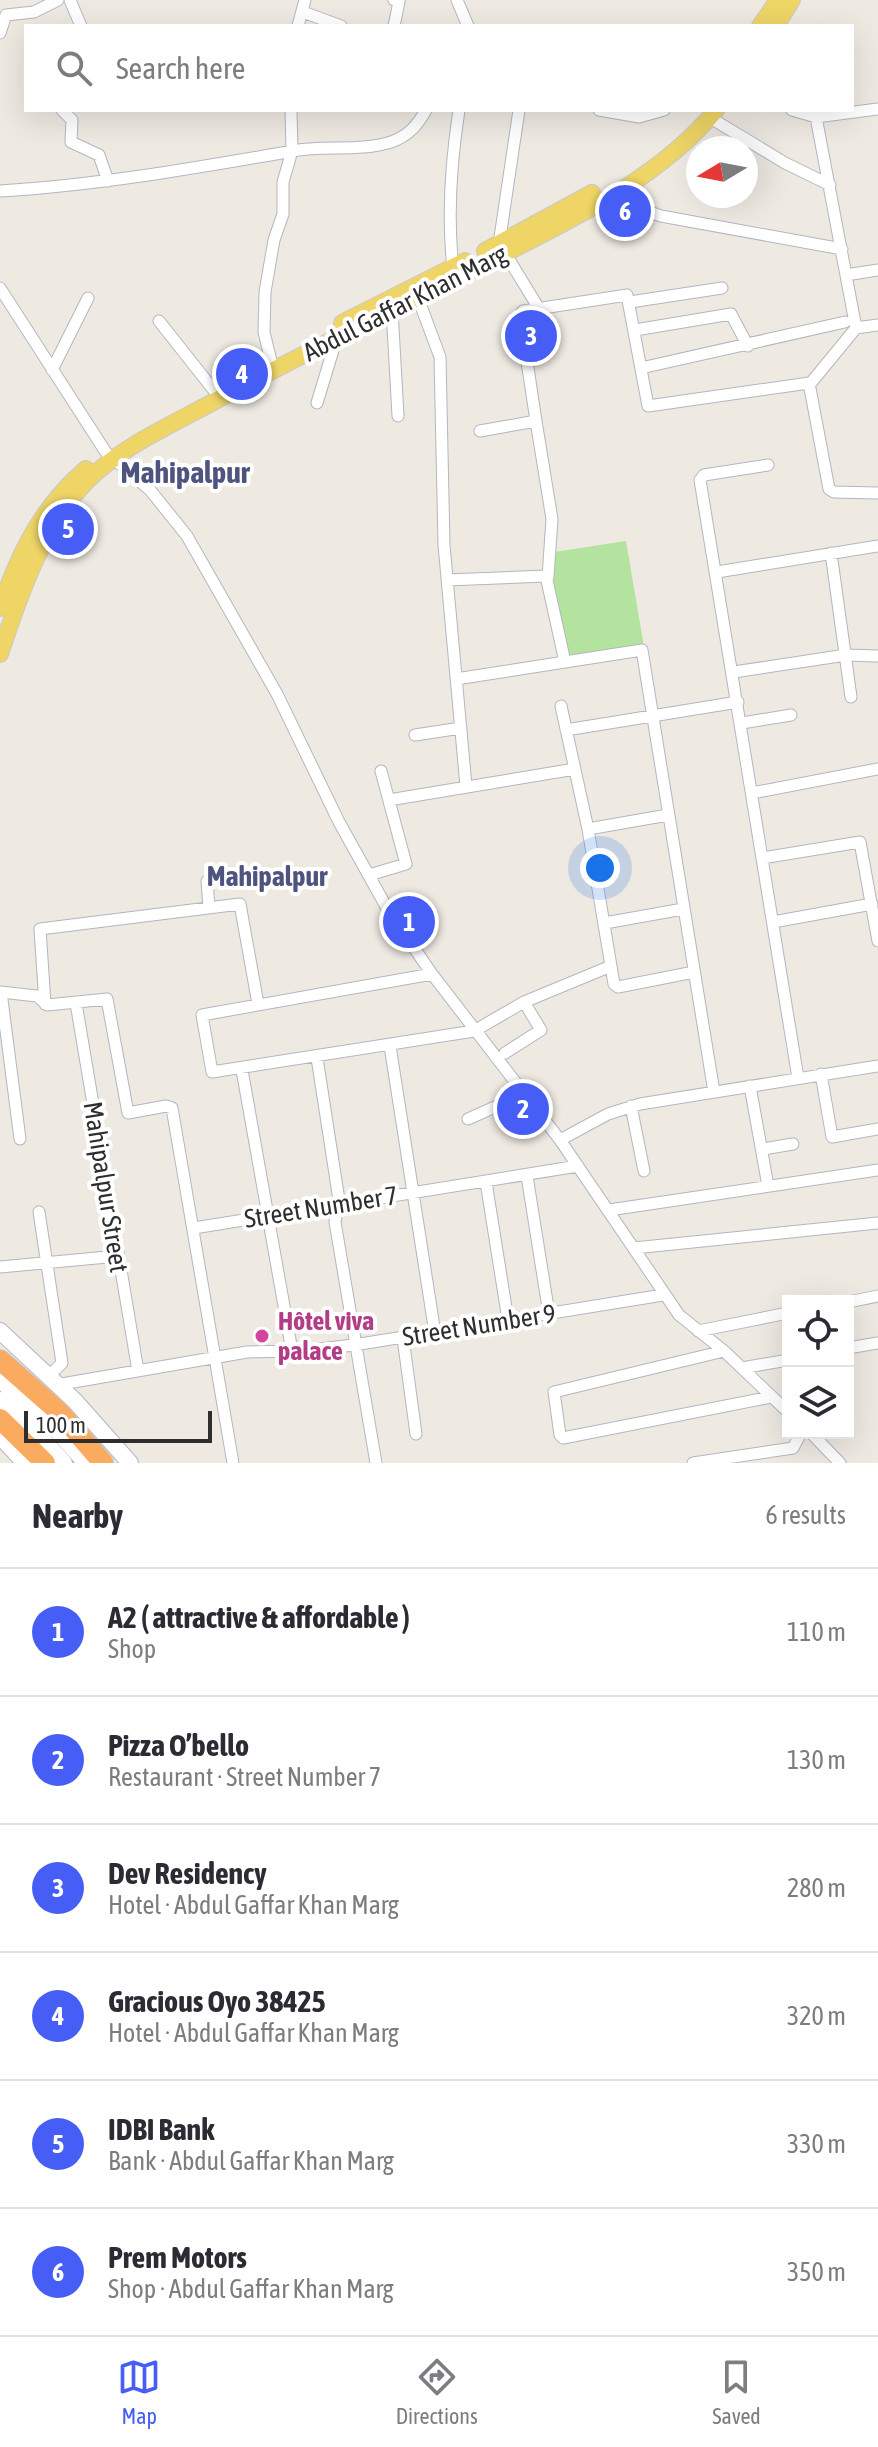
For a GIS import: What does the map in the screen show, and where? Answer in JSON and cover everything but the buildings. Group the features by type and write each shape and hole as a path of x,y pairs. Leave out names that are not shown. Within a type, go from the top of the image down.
{"highway":[{"path":"0,1360 59,1412 103,1463"},
{"path":"0,1419 30,1444 45,1463"}],"main road":[{"path":"761,24 778,0"},
{"path":"777,24 792,0"},
{"name":"Abdul Gaffar Khan Marg","path":"0,654 33,569 61,516 87,481 111,457 337,337 418,298 655,157 710,112"},
{"name":"Abdul Gaffar Khan Marg","path":"0,608 46,509 63,488 271,361 453,268 502,249 624,187 674,154 710,112"},
{"path":"0,1331 130,1463"},
{"path":"0,1380 51,1424 86,1463"},
{"path":"0,1400 31,1426 64,1463"},
{"path":"0,1436 25,1463"}],"street":[{"path":"0,33 2,19 11,13 40,10 58,0"},
{"path":"70,0 80,24"},
{"path":"457,0 467,24"},
{"path":"394,24 398,1"},
{"path":"304,6 337,24"},
{"path":"799,112 816,117 878,109"},
{"path":"64,112 72,120 71,142 99,155 108,181"},
{"path":"271,361 264,332 265,292 274,240 283,214 283,182 292,151 291,112"},
{"path":"0,191 108,181 202,169 292,151 389,142 408,134 424,112"},
{"path":"453,268 449,237 453,143 459,112"},
{"path":"519,112 502,249 538,307"},
{"path":"610,112 639,117 657,112"},
{"path":"710,112 775,158 830,185"},
{"path":"816,117 856,328"},
{"path":"624,187 641,209 661,216 842,249"},
{"path":"846,275 878,270"},
{"path":"0,288 111,457 158,499 187,536 277,694 369,875 432,974 560,1140 679,1315 724,1351 782,1407"},
{"path":"630,302 722,288"},
{"path":"565,662 548,577 552,519 520,315 538,307 626,295 630,302 650,408 810,384 856,328 878,325"},
{"path":"52,370 88,298"},
{"path":"418,298 440,357 447,580 466,786"},
{"path":"392,310 398,416"},
{"path":"635,330 731,314 748,346"},
{"path":"159,321 216,393"},
{"path":"641,368 845,322"},
{"path":"317,403 337,337"},
{"path":"810,384 829,489 834,492 878,493"},
{"path":"480,431 536,421"},
{"path":"768,465 700,477 798,1078"},
{"path":"717,572 878,546"},
{"path":"831,553 851,697"},
{"path":"447,580 548,577"},
{"path":"456,679 642,650 714,1092"},
{"path":"734,672 846,655 878,656"},
{"path":"566,730 738,702"},
{"path":"561,706 588,829 611,966 618,987 694,972"},
{"path":"742,723 791,715"},
{"path":"415,735 461,728"},
{"path":"389,800 575,769"},
{"path":"752,793 878,769"},
{"path":"369,875 406,866 381,771"},
{"path":"588,829 668,815"},
{"path":"762,858 860,842 878,941"},
{"path":"207,881 209,908"},
{"path":"45,1005 40,929 240,904 258,1004"},
{"path":"773,922 872,904"},
{"path":"605,923 683,909"},
{"path":"432,974 201,1017 213,1074 474,1031 524,1002 611,966"},
{"path":"20,1139 0,992 37,996 45,1005"},
{"path":"45,1005 108,1000 128,1113 166,1106 172,1108 233,1463"},
{"path":"505,1053 541,1030 524,1002"},
{"name":"Mahipalpur Street","path":"76,1003 138,1371"},
{"path":"390,1046 435,1333"},
{"path":"317,1058 339,1204 335,1219 376,1463"},
{"path":"560,1140 608,1114 631,1106 878,1066"},
{"path":"242,1070 292,1351"},
{"path":"821,1074 832,1137 878,1129"},
{"path":"750,1086 768,1186"},
{"path":"468,1119 524,1094"},
{"path":"631,1106 644,1171"},
{"path":"763,1149 793,1144"},
{"name":"Street Number 7","path":"194,1228 578,1166"},
{"path":"609,1210 878,1170"},
{"path":"527,1176 549,1314"},
{"path":"486,1182 508,1320"},
{"path":"39,1212 62,1363 52,1381"},
{"path":"634,1248 878,1223"},
{"path":"0,1267 118,1256"},
{"name":"Street Number 9","path":"52,1381 138,1371 265,1350 292,1351 354,1345 663,1295"},
{"path":"854,1301 878,1296"},
{"path":"698,1331 782,1314"},
{"path":"403,1338 416,1434"},
{"path":"854,1347 878,1343"},
{"path":"724,1351 553,1392 560,1435 563,1438 771,1397"},
{"path":"742,1368 782,1361"},
{"path":"693,1463 789,1449 797,1445 799,1439"},
{"path":"817,1439 840,1463"}],"green space":[{"path":"626,541 644,647 566,661 548,553"}],"place":[{"name":"Prem Motors","path":"625,211"},
{"name":"Dev Residency","path":"531,336"},
{"name":"Gracious Oyo 38425","path":"242,374"},
{"name":"IDBI Bank","path":"68,529"},
{"name":"A2 ( attractive & affordable )","path":"409,922"},
{"name":"Pizza O’bello","path":"523,1109"},
{"name":"Hôtel viva palace","path":"262,1336"}],"district":[{"name":"Mahipalpur","path":"185,473"},
{"name":"Mahipalpur","path":"267,876"}]}
